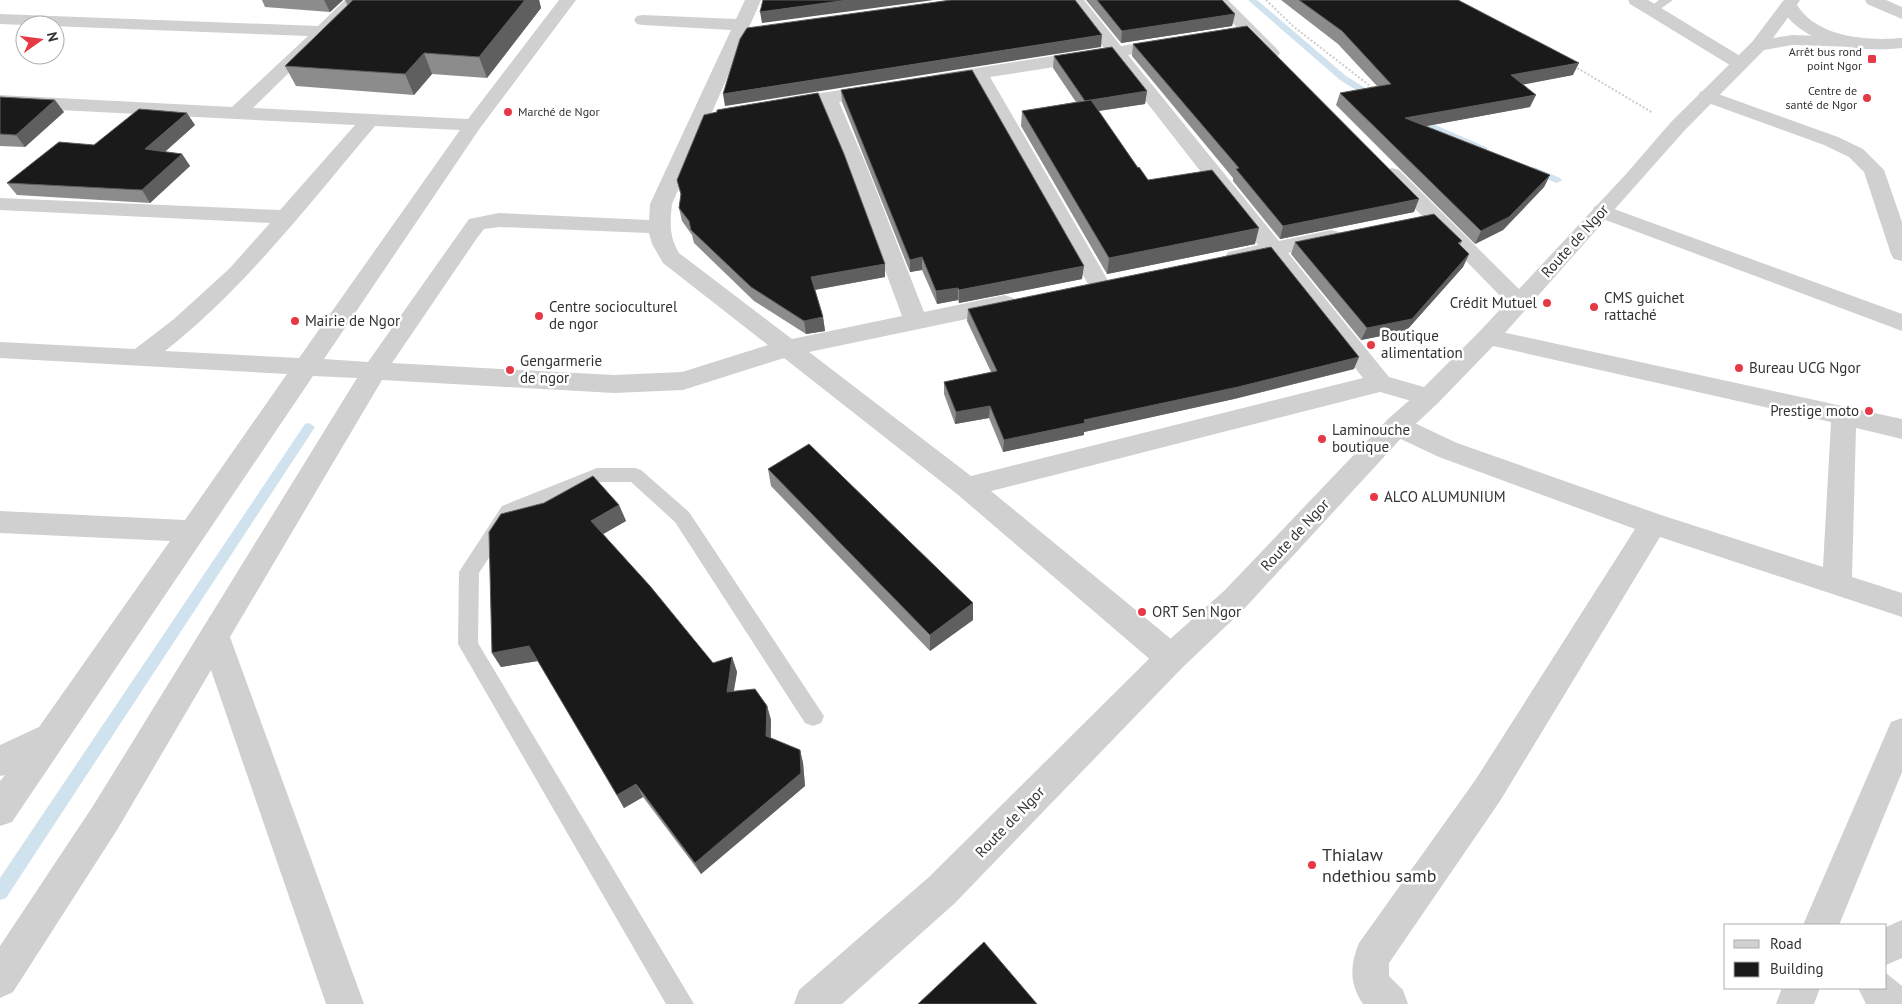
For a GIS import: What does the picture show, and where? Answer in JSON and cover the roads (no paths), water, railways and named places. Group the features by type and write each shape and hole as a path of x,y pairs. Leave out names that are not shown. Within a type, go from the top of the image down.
{"street":[{"path":"236,114 355,0"},
{"path":"0,810 473,125 568,0"},
{"path":"753,0 746,30 700,118 661,204 658,227 661,244 671,258 967,487 1171,658"},
{"path":"1075,0 1380,383"},
{"path":"1219,0 1239,32 1283,64"},
{"path":"1636,0 1659,5 1749,54 1792,40 1856,42 1880,45 1902,43"},
{"path":"1873,0 1902,14"},
{"path":"1790,2 1792,13 1816,30 1856,42"},
{"name":"Route de Ngor","path":"813,1004 942,890 1171,658 1234,600 1397,426 1429,397 1488,337 1678,126 1749,54 1790,2"},
{"path":"0,19 323,30"},
{"path":"643,20 746,30"},
{"path":"922,83 1183,41"},
{"path":"978,74 1099,284"},
{"path":"769,107 894,88"},
{"path":"1707,96 1831,141 1856,153 1874,170 1902,254"},
{"path":"828,98 857,167 916,322"},
{"path":"0,102 473,125"},
{"path":"700,118 720,115"},
{"path":"138,359 209,301 238,273 369,121"},
{"path":"1379,161 1519,302"},
{"path":"0,204 286,217"},
{"path":"1602,210 1902,324"},
{"path":"1405,222 1434,216"},
{"path":"0,979 105,818 375,370 469,233 477,224 498,220 658,227"},
{"path":"1216,261 1349,234"},
{"path":"0,350 614,384 683,381 786,348 1022,300"},
{"path":"1488,337 1902,429"},
{"path":"967,487 1380,383 1429,397"},
{"path":"1837,584 1844,415"},
{"path":"1397,426 1448,450 1653,524 1902,605"},
{"path":"0,522 191,531"},
{"path":"1389,1004 1379,995 1371,983 1368,970 1372,956 1488,790 1653,524"},
{"path":"215,636 345,1004"},
{"path":"1821,924 1902,733"},
{"path":"0,760 48,738"},
{"path":"1887,946 1902,938"},
{"path":"1796,1004 1801,989"},
{"path":"1878,989 1892,1004"}],"lane":[{"path":"681,1004 468,644 469,572 509,511 596,475 635,474 682,517 813,716"}],"waterway":[{"path":"1252,0 1343,78 1375,98"},
{"path":"1412,118 1483,149"},
{"path":"1534,170 1557,180"},
{"path":"0,892 309,427"}],"place":[{"name":"Arrêt bus rond point Ngor","path":"1872,59"},
{"name":"Centre de santé de Ngor","path":"1867,98"},
{"name":"Marché de Ngor","path":"508,112"},
{"name":"Crédit Mutuel","path":"1547,303"},
{"name":"CMS guichet rattaché","path":"1594,307"},
{"name":"Centre socioculturel de ngor","path":"539,316"},
{"name":"Mairie de Ngor","path":"295,321"},
{"name":"Boutique alimentation","path":"1371,345"},
{"name":"Bureau UCG Ngor","path":"1739,368"},
{"name":"Gengarmerie de ngor","path":"510,370"},
{"name":"Prestige moto","path":"1869,411"},
{"name":"Laminouche boutique","path":"1322,439"},
{"name":"ALCO ALUMUNIUM","path":"1374,497"},
{"name":"ORT Sen Ngor","path":"1142,612"},
{"name":"Thialaw ndethiou samb","path":"1312,865"}]}
